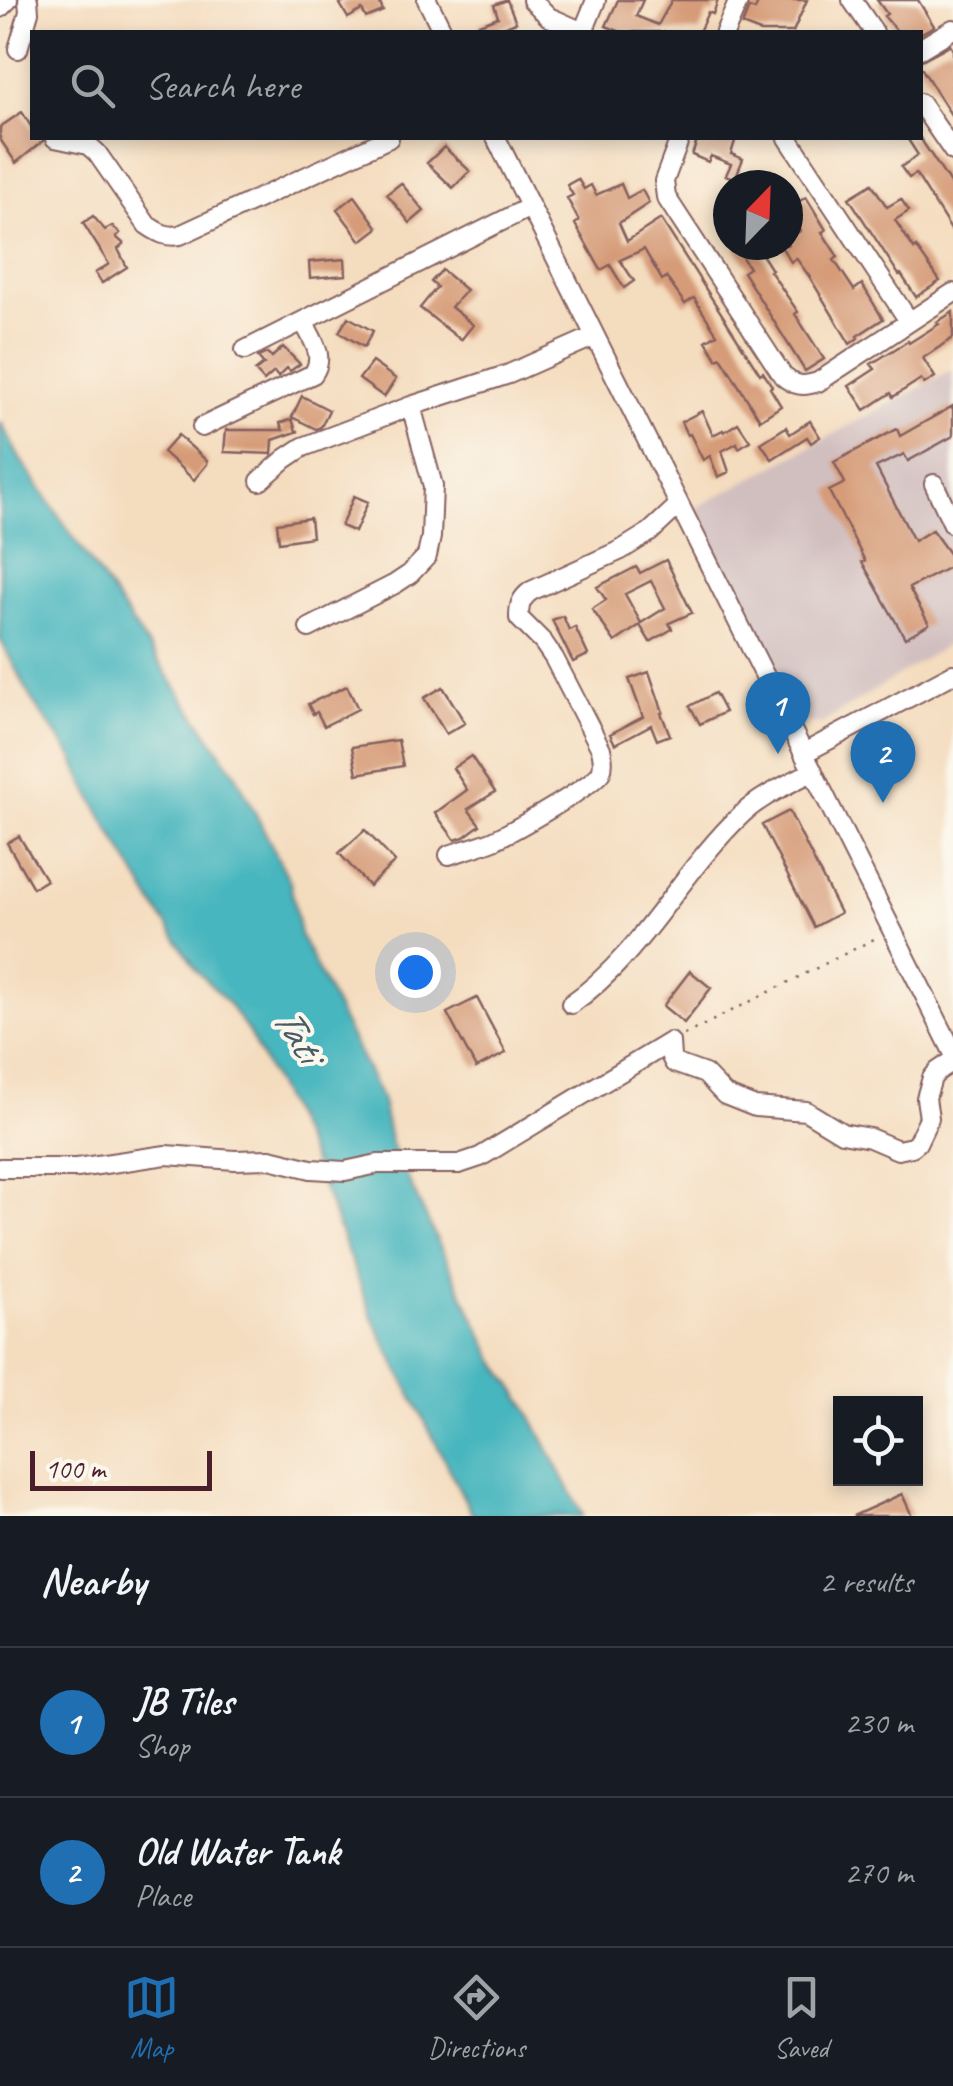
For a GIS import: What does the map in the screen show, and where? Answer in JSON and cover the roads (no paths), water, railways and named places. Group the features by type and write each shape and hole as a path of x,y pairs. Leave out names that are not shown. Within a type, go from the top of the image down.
{"street":[{"path":"0,8 8,0"},
{"path":"18,49 30,12 28,0"},
{"path":"427,0 443,30"},
{"path":"532,0 549,17 578,30"},
{"path":"584,30 596,0"},
{"path":"726,30 739,0"},
{"path":"852,0 873,30"},
{"path":"923,47 953,29"},
{"path":"923,106 953,151"},
{"path":"64,140 88,145 97,153 146,225 180,236 386,140"},
{"path":"497,140 953,1052"},
{"path":"679,140 664,181 666,197 790,382 799,386 818,382 953,293"},
{"path":"789,140 909,322"},
{"path":"244,350 530,207"},
{"path":"202,427 313,374 320,357 303,320"},
{"path":"260,481 303,447 509,374 595,336"},
{"path":"309,628 395,584 427,556 433,486 411,406"},
{"path":"934,484 953,524"},
{"path":"449,855 493,841 595,780 601,772 601,749 554,658 520,618 519,606 531,591 621,550 650,532 679,505"},
{"path":"804,753 953,674"},
{"path":"570,1004 620,962 744,813 813,771"},
{"path":"0,1168 77,1168 166,1155 270,1159 310,1169 345,1171 378,1164 468,1162 670,1042 674,1063 705,1074 725,1095 756,1107 806,1111 842,1133 870,1138 898,1150 917,1143 929,1118 926,1098 932,1078 953,1061"}],"water":[{"name":"Tati","path":"0,421 20,459 236,775 290,882 300,935 381,1098 391,1144 494,1359 525,1404 583,1516 473,1516 374,1321 316,1169 249,1033 229,1004 198,972 151,900 73,757 35,705 0,639"}],"place":[{"name":"JB Tiles","path":"778,754"},
{"name":"Old Water Tank","path":"883,803"}]}
